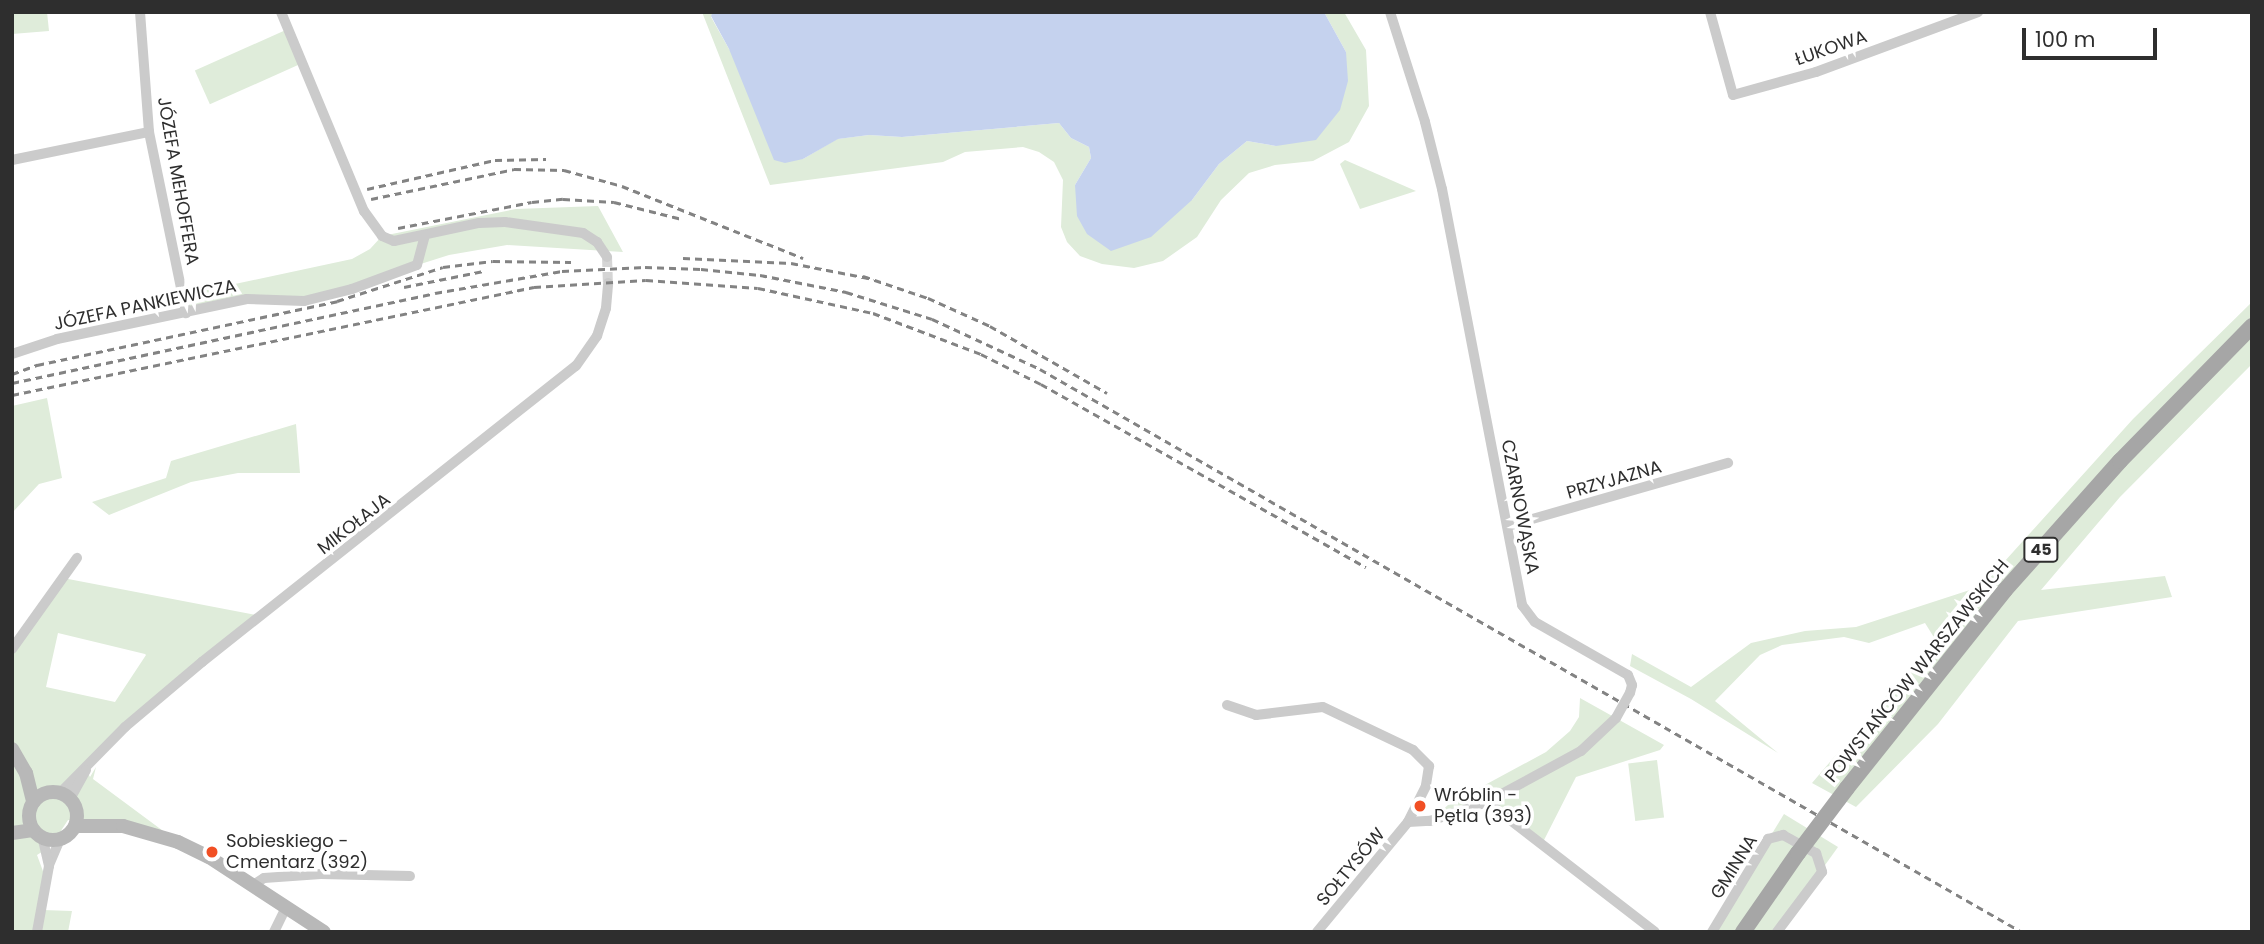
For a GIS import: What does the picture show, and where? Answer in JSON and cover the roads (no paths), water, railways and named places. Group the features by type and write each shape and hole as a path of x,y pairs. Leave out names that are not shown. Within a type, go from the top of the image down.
{"main road":[{"name":"POWSTAŃCÓW WARSZAWSKICH","path":"1743,932 1847,788 2014,580 2120,461 2252,326"}],"street":[{"name":"JÓZEFA MEHOFFERA","path":"140,12 149,132 186,313"},
{"path":"281,12 372,226 382,236 394,241 479,223 505,222 583,233 597,242 607,257"},
{"name":"CZARNOWĄSKA","path":"1390,12 1425,122 1441,189 1522,605 1529,616 1628,675 1633,685 1616,718 1581,751 1487,802 1430,821 1408,822"},
{"name":"ŁUKOWA","path":"1710,12 1733,95 1816,72 1978,12"},
{"path":"12,160 149,132"},
{"name":"JÓZEFA PANKIEWICZA","path":"12,354 57,339 247,299 304,301 400,274 417,265 425,235"},
{"name":"MIKOŁAJA","path":"59,795 125,727 202,663 576,366 597,335 606,308 608,283"},
{"name":"PRZYJAZNA","path":"1508,526 1728,463"},
{"path":"12,649 77,558"},
{"name":"SOŁTYSÓW","path":"1227,705 1256,715 1323,706 1413,750 1429,766 1426,786 1408,822 1317,932"},
{"path":"12,750 26,773 33,802 35,829 49,866"},
{"path":"26,773 59,795 76,820 123,826 178,842 253,885 324,932"},
{"path":"33,802 59,795"},
{"path":"1487,802 1655,932"},
{"path":"37,932 49,866 61,839 76,820"},
{"path":"12,826 35,829 61,839"},
{"path":"12,834 35,829"},
{"name":"GMINNA","path":"1712,932 1768,839 1783,835 1816,853 1822,872 1777,932"},
{"path":"253,885 264,878 321,874 410,876"},
{"path":"274,932 286,907"}],"water":[{"path":"713,12 1324,12 1346,52 1348,81 1340,110 1316,140 1276,146 1247,141 1219,164 1192,200 1151,237 1111,251 1087,234 1077,216 1075,185 1091,158 1089,147 1071,138 1059,123 902,137 869,135 838,139 803,159 785,163 774,160 729,49 711,16"}],"tunnel":[{"path":"607,257 608,283"}],"railway":[{"path":"367,189 495,160 546,159"},
{"path":"371,199 514,169 564,170 622,186 803,258"},
{"path":"398,228 532,202 563,199 614,202 682,219"},
{"path":"683,258 791,263 873,279"},
{"path":"12,374 37,365 337,301 443,267 493,261 571,262"},
{"path":"12,383 435,293 562,271 645,267 701,269 760,275 846,292 932,319 1040,369 2022,932"},
{"path":"404,287 483,271"},
{"path":"863,276 928,298 990,326 1107,393"},
{"path":"12,395 534,287 646,280 758,288 873,313 981,354 1041,384 1366,567"}],"place":[{"name":"Wróblin - Pętla (393)","path":"1420,806"},
{"name":"Sobieskiego - Cmentarz (392)","path":"212,852"}]}
